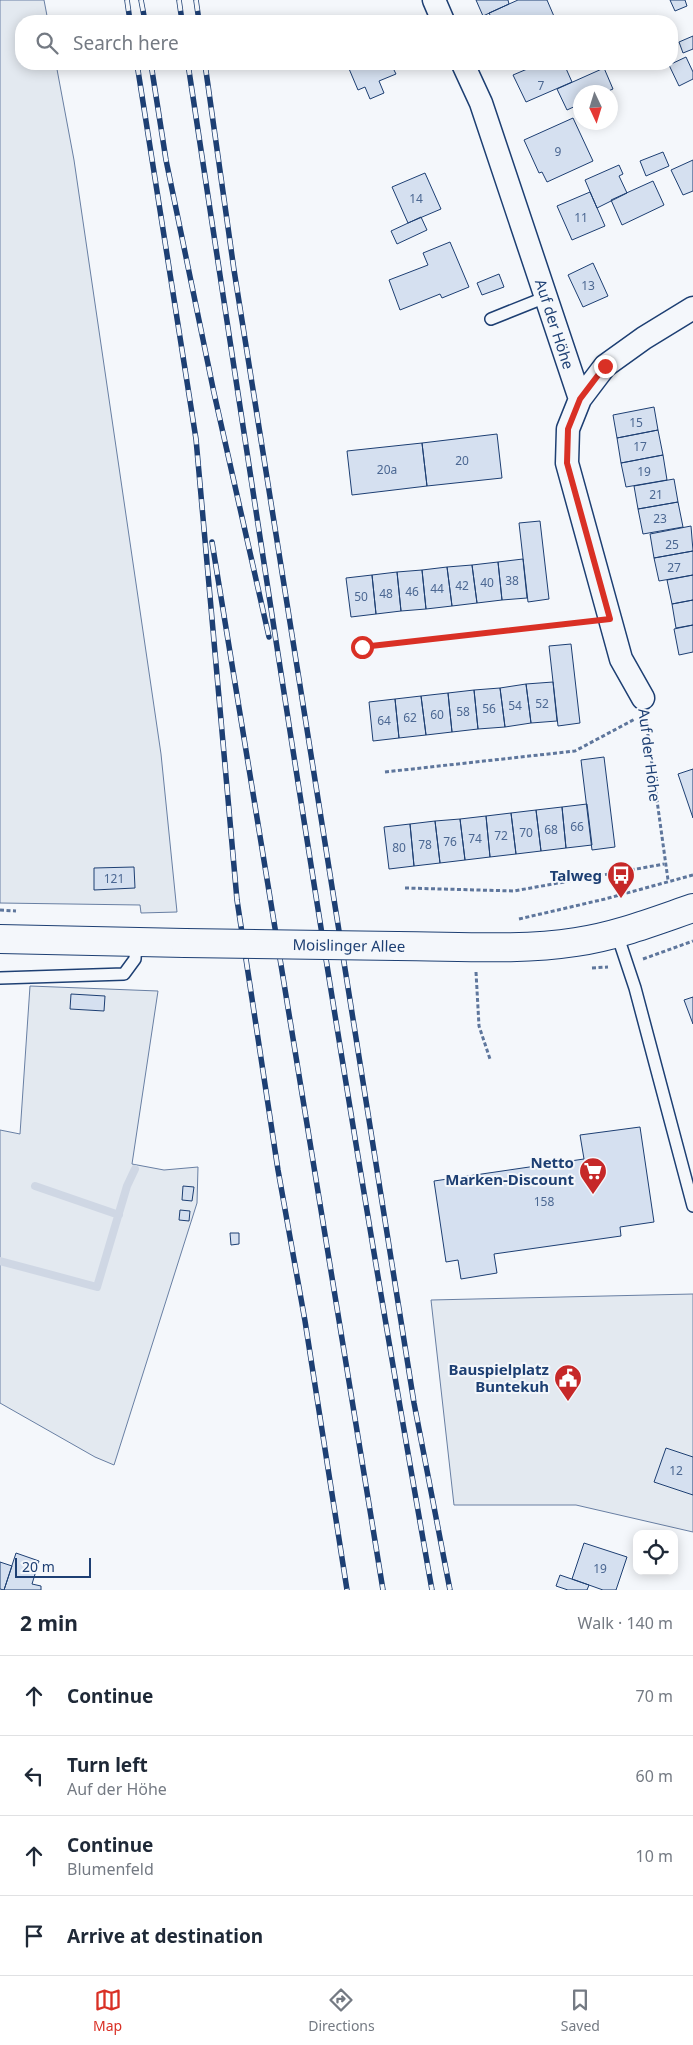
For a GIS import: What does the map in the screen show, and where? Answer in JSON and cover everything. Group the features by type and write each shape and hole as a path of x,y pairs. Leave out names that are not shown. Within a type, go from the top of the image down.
{"main road":[{"name":"Moislinger Allee","path":"0,939 397,946 537,946 576,942 617,934 693,908"}],"street":[{"path":"434,0 441,15"},
{"name":"Auf der Höhe","path":"466,70 481,103 580,399 568,429 567,463 621,659 643,698"},
{"path":"580,399 605,366 644,338 693,308"}],"lane":[{"path":"491,319 546,297"},
{"path":"617,934 635,988 693,1206"},
{"path":"0,978 124,974 135,959 136,942"}],"path":[{"path":"362,647 610,619"},
{"name":"Auf der Höhe","path":"643,698 664,864 668,880"},
{"path":"385,772 575,751 636,719"},
{"path":"404,888 514,890 664,864"},
{"path":"511,920 605,899 668,880 693,875"},
{"path":"476,966 479,1026 490,1059"}],"shaded area":[{"path":"0,0 44,0 47,15 15,15 15,70 57,70 74,160 161,754 177,912 141,913 140,905 0,903"},
{"path":"30,986 158,991 132,1164 164,1170 198,1167 197,1203 114,1465 95,1457 0,1403 0,1130 20,1134"},
{"name":"Bauspielplatz Buntekuh","path":"693,1294 693,1532 576,1505 454,1505 431,1300"}],"building":[{"path":"476,0 508,0 509,4 483,15"},
{"path":"518,0 547,0 553,15 490,15 489,13"},
{"path":"670,0 685,0 687,6 675,11"},
{"path":"693,36 693,49 683,53 679,42"},
{"path":"686,57 693,72 693,79 679,86 671,70 678,70 678,61"},
{"path":"350,70 394,70 396,74 379,81 384,93 370,99 365,87 358,90"},
{"path":"525,70 567,70 572,82 526,102 513,75"},
{"path":"600,70 605,70 611,85 573,85 573,107 567,110 557,89"},
{"path":"573,118 573,130 579,130 593,161 547,182 542,172 539,173 524,140"},
{"path":"663,152 669,166 646,176 640,161"},
{"path":"693,160 693,191 683,195 671,170"},
{"path":"619,165 623,174 619,176 627,193 597,208 585,180"},
{"path":"425,173 441,209 408,223 392,187"},
{"path":"653,181 664,205 622,225 611,200"},
{"path":"590,192 605,226 572,240 557,206"},
{"path":"421,217 427,230 397,244 391,231"},
{"path":"450,242 469,287 442,298 440,294 400,310 389,280 428,265 423,253"},
{"path":"593,263 608,296 583,307 568,275"},
{"path":"499,274 504,287 482,295 477,283"},
{"path":"654,407 658,430 617,438 613,415"},
{"path":"658,430 663,455 621,463 617,438"},
{"path":"497,434 502,478 427,486 422,443"},
{"path":"422,443 427,486 352,495 347,451"},
{"path":"663,455 667,480 626,487 621,463"},
{"path":"674,479 678,502 638,509 634,486"},
{"path":"678,502 683,527 643,534 638,509"},
{"path":"540,521 549,599 528,602 519,523"},
{"path":"691,526 693,551 654,558 650,534"},
{"path":"693,551 693,575 659,581 654,558"},
{"path":"523,559 527,598 502,600 498,562"},
{"path":"498,562 502,600 477,603 472,565"},
{"path":"472,565 477,603 452,606 447,567"},
{"path":"447,567 452,606 426,609 422,570"},
{"path":"422,570 426,609 401,611 397,572"},
{"path":"397,572 401,611 376,614 372,575"},
{"path":"372,575 376,614 351,617 346,578"},
{"path":"693,575 693,600 672,604 667,580"},
{"path":"693,600 693,625 676,628 672,604"},
{"path":"693,625 693,652 679,655 674,629"},
{"path":"571,644 580,723 558,726 549,646"},
{"path":"553,682 557,721 531,723 526,684"},
{"path":"526,684 531,723 505,727 500,688"},
{"path":"500,688 505,727 478,729 474,690"},
{"path":"474,690 478,729 452,732 448,693"},
{"path":"448,693 452,732 426,735 421,696"},
{"path":"421,696 426,735 399,738 395,699"},
{"path":"395,699 399,738 373,741 369,702"},
{"path":"604,757 615,847 592,850 581,760"},
{"path":"693,769 693,818 678,774"},
{"path":"587,804 592,845 566,848 562,807"},
{"path":"562,807 566,848 541,851 536,810"},
{"path":"536,810 541,851 516,854 511,813"},
{"path":"511,813 516,854 490,857 486,816"},
{"path":"486,816 490,857 465,860 460,819"},
{"path":"460,819 465,860 440,863 435,821"},
{"path":"435,821 440,863 414,866 410,824"},
{"path":"410,824 414,866 389,869 384,827"},
{"path":"134,867 135,888 94,890 94,868"},
{"path":"71,994 105,996 104,1011 70,1009"},
{"path":"693,997 693,1024 684,1000"},
{"path":"640,1127 654,1222 620,1227 621,1236 494,1254 497,1273 461,1279 458,1260 446,1262 434,1181 584,1159 580,1135"},
{"path":"183,1186 194,1187 192,1201 182,1200"},
{"path":"180,1210 190,1211 189,1221 179,1220"},
{"path":"230,1233 239,1233 239,1244 231,1245"},
{"path":"666,1448 693,1457 693,1495 654,1482"},
{"path":"584,1543 627,1557 616,1590 603,1590 572,1579"},
{"path":"16,1553 39,1561 32,1584 41,1586 41,1590 4,1590"},
{"path":"0,1562 12,1566 4,1590 0,1589"},
{"path":"560,1575 589,1585 587,1590 568,1590 556,1586"}],"waterway":[{"path":"0,1261 97,1287 127,1186 135,1169"},
{"path":"35,1186 119,1215"}],"railway":[{"path":"127,0 129,15"},
{"path":"141,0 144,15"},
{"path":"179,0 181,15"},
{"path":"196,0 198,15"},
{"path":"138,70 196,439 237,900 278,1170 305,1321 347,1590"},
{"path":"152,70 166,160 214,393 269,637"},
{"path":"189,70 275,637 336,1019 432,1590"},
{"path":"206,70 234,270 414,1403 450,1590"},
{"path":"212,542 383,1590"}],"place":[{"name":"Talweg","path":"621,899"},
{"name":"Netto Marken-Discount","path":"593,1195"},
{"name":"Bauspielplatz Buntekuh","path":"568,1402"}],"route":[{"path":"362,647 610,619 567,463 568,429 580,399 605,366"}]}
